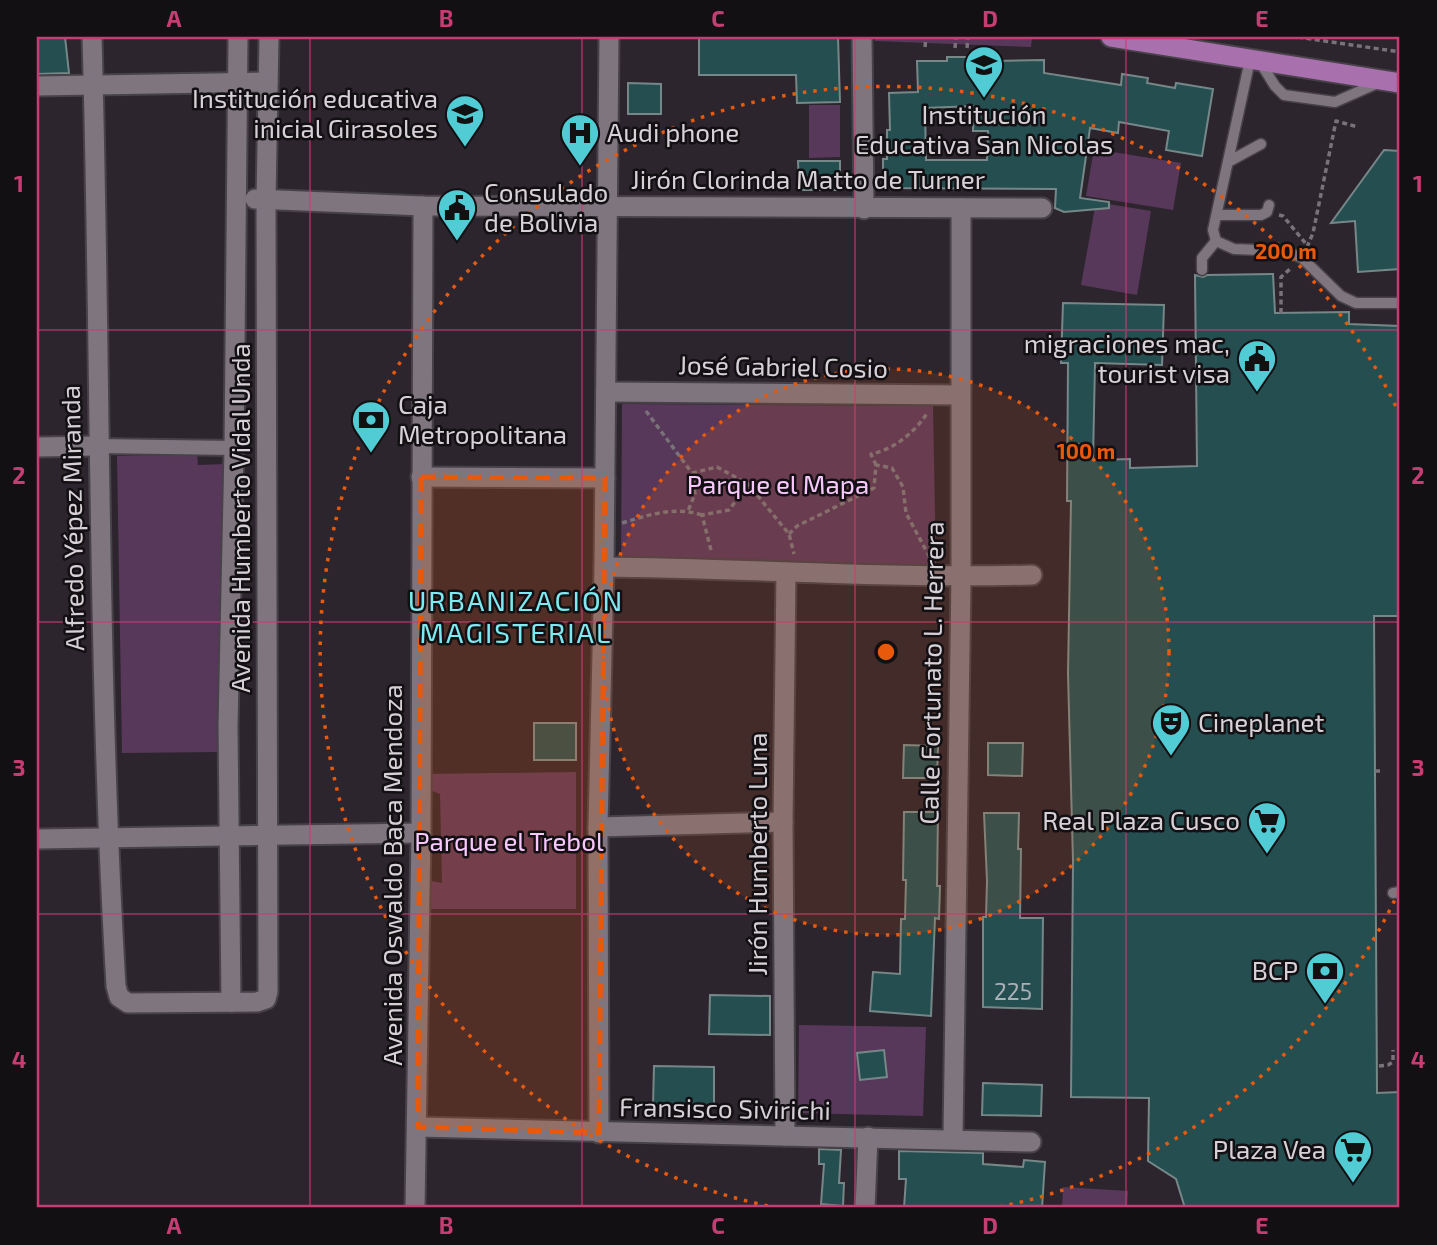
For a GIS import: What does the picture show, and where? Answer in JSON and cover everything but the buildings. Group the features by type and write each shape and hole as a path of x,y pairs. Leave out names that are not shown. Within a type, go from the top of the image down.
{"highway":[{"path":"1111,37 1392,82"}],"street":[{"name":"Alfredo Yépez Miranda","path":"92,37 97,446 107,838 119,997 128,1003 231,1002"},
{"name":"Avenida Humberto Vidal Unda","path":"238,37 238,198 228,726 231,1002 257,1002 266,999 267,200 270,37"},
{"path":"599,1133 598,827 610,37"},
{"path":"862,37 864,209"},
{"path":"37,86 268,82"},
{"name":"Jirón Clorinda Matto de Turner","path":"238,198 423,206 1042,208"},
{"name":"Avenida Oswaldo Baca Mendoza","path":"415,1208 421,833 423,206"},
{"name":"Calle Fortunato L. Herrera","path":"953,1138 961,577 961,208"},
{"name":"José Gabriel Cosio","path":"606,392 959,395"},
{"path":"37,447 234,448"},
{"path":"421,477 605,478"},
{"path":"604,567 791,567 961,577 1031,575"},
{"name":"Jirón Humberto Luna","path":"785,1136 783,822 791,567"},
{"path":"598,827 783,822"},
{"path":"37,839 421,833"},
{"name":"Fransisco Sivirichi","path":"418,1127 1031,1142"},
{"path":"865,1208 868,1137"}],"lane":[{"path":"1255,61 1284,95 1335,102 1392,82"},
{"path":"1216,241 1213,230 1255,61"},
{"path":"1228,162 1262,144"},
{"path":"1217,215 1261,215 1268,208"},
{"path":"1216,241 1234,249 1285,251 1302,258 1341,296 1356,303 1400,303"},
{"path":"1202,270 1202,258 1216,241"}],"path":[{"path":"925,47 926,37"},
{"path":"955,48 956,37"},
{"path":"967,48 968,37"},
{"path":"1298,37 1400,52"},
{"path":"1281,313 1281,277 1302,258 1313,233 1336,121 1358,127"},
{"path":"1268,208 1283,216 1308,246"},
{"path":"642,406 692,473 695,494 688,510"},
{"path":"789,534 797,526 874,488 876,466 871,454 885,451 919,427 931,407"},
{"path":"876,466 892,468 903,486 906,513 934,564"},
{"path":"692,473 716,467 748,484 789,534 791,567"},
{"path":"622,523 672,510 688,510 702,515 729,510 748,484"},
{"path":"702,515 714,560"},
{"path":"1375,771 1383,771"},
{"path":"1379,1066 1393,1062 1393,1050"}],"highlighted area":[{"path":"421,477 605,478 599,1133 418,1127"}],"green space":[{"path":"875,37 1032,38 1031,47 875,41"},
{"path":"809,105 840,105 840,157 809,158"},
{"path":"1094,149 1181,163 1173,210 1086,196"},
{"path":"1096,202 1151,211 1137,295 1081,285"},
{"name":"Parque el Mapa","path":"622,404 933,406 936,565 621,563"},
{"path":"197,454 198,465 226,464 219,752 122,753 117,456"},
{"name":"Parque el Trebol","path":"576,772 576,909 425,909 426,880 442,883 440,794 425,788 424,774"},
{"path":"799,1025 926,1027 923,1116 798,1113"},
{"path":"1063,1187 1128,1191 1127,1208 1062,1208"}],"place":[{"name":"Institución Educativa San Nicolas","path":"984,99"},
{"name":"Institución educativa inicial Girasoles","path":"465,148"},
{"name":"Audi phone","path":"580,167"},
{"name":"Consulado de Bolivia","path":"457,242"},
{"name":"migraciones mac, tourist visa","path":"1257,393"},
{"name":"Caja Metropolitana","path":"371,454"},
{"name":"Cineplanet","path":"1171,757"},
{"name":"Real Plaza Cusco","path":"1267,855"},
{"name":"BCP","path":"1325,1005"},
{"name":"Plaza Vea","path":"1353,1184"}],"district":[{"name":"URBANIZACIÓN MAGISTERIAL","path":"516,617"}]}
